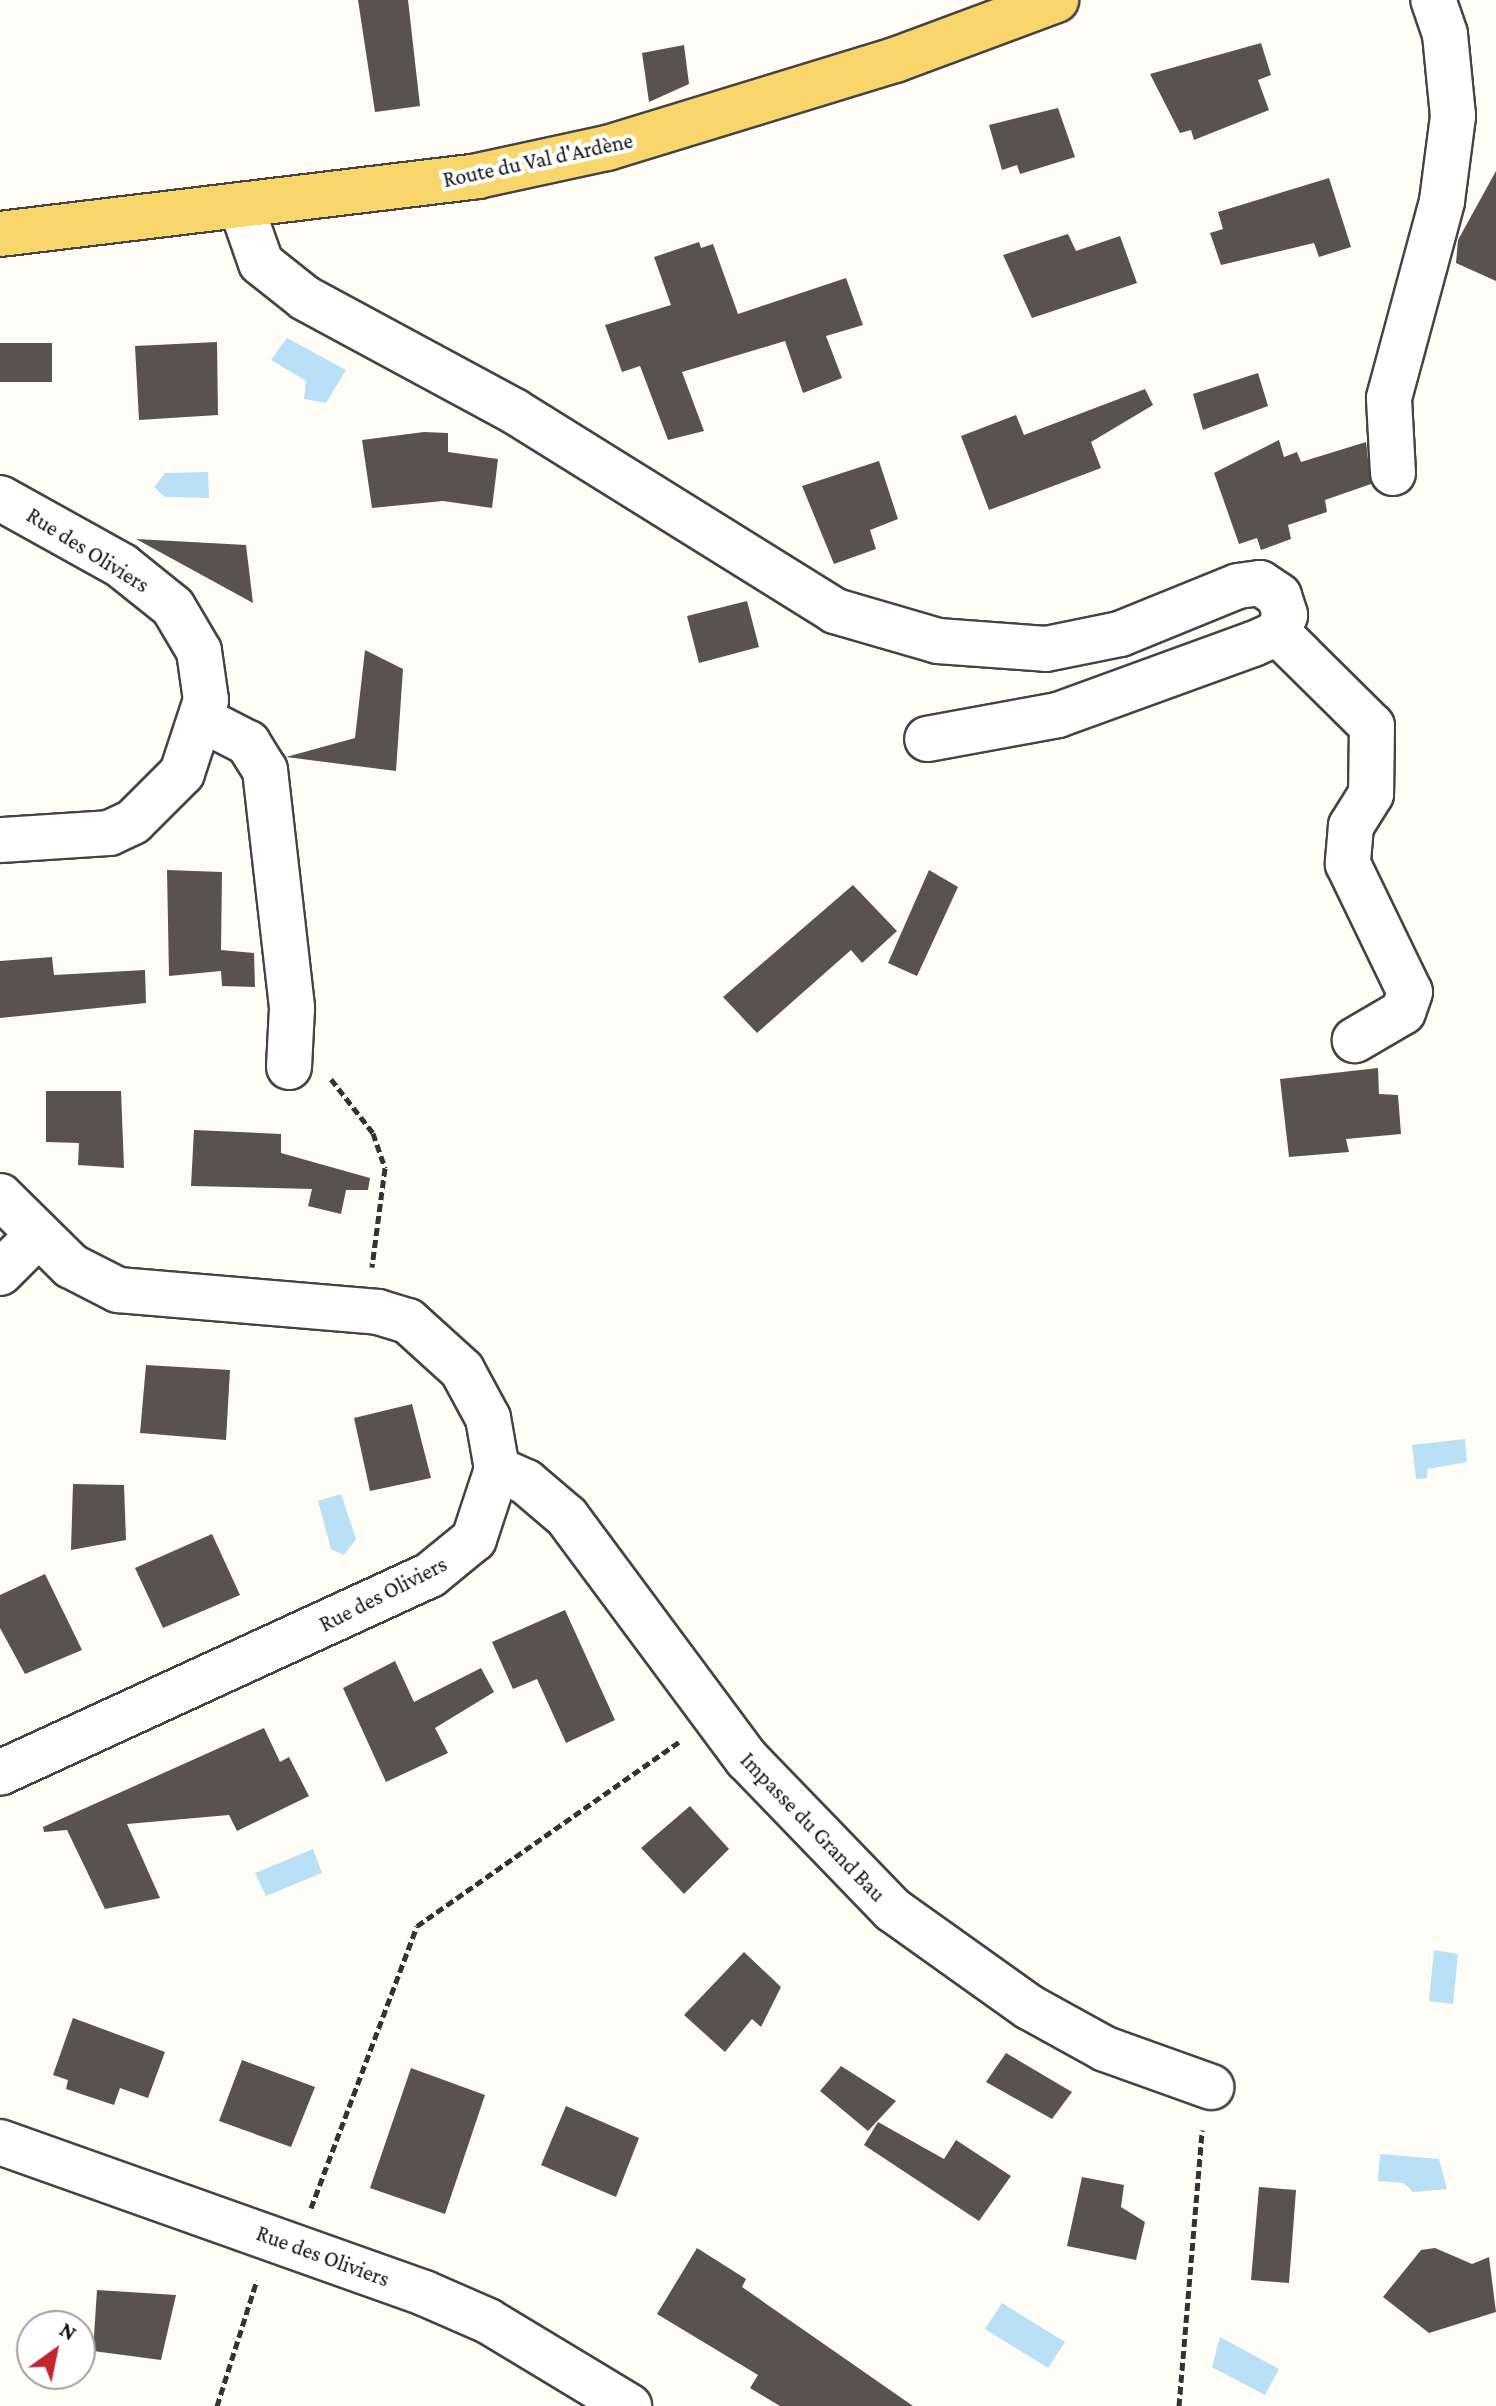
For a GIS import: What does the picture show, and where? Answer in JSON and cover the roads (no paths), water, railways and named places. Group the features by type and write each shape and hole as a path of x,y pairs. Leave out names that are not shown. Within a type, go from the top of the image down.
{"main road":[{"name":"Route du Val d'Ardène","path":"0,234 477,176 607,148 895,60 1056,0"}],"street":[{"path":"1393,473 1389,398 1442,201 1453,116 1445,34 1433,0"},
{"path":"241,206 261,263 305,298 501,404 835,611 938,641 1046,649 1120,634 1260,583 1279,596 1285,615 1278,633 1058,715 927,739"},
{"name":"Rue des Oliviers","path":"0,498 111,559 173,607 199,651 203,720 182,773 133,822 109,833 0,840"},
{"path":"1278,633 1372,726 1371,794 1351,826 1348,864 1410,992 1403,1012 1355,1040"},
{"path":"203,720 248,743 265,770 291,1059"},
{"name":"Rue des Oliviers","path":"0,1196 37,1236 95,1280 141,1295 365,1311 408,1321 447,1350 488,1418 497,1469 474,1539 430,1575 0,1773"},
{"path":"0,1273 37,1236"},
{"name":"Impasse du Grand Bau","path":"497,1469 526,1482 585,1538 716,1717 840,1860 935,1944 1105,2049 1206,2086"},
{"name":"Rue des Oliviers","path":"0,2142 284,2242 488,2321 629,2406"}],"water":[{"path":"287,338 346,370 326,403 304,399 306,381 271,360"},
{"path":"208,472 209,498 165,497 154,487 165,473"},
{"path":"1465,1439 1467,1462 1427,1469 1427,1478 1416,1479 1412,1445"},
{"path":"341,1494 356,1539 344,1555 331,1549 318,1501"},
{"path":"313,1849 322,1873 266,1896 255,1873"},
{"path":"1434,1950 1458,1954 1453,2004 1429,2001"},
{"path":"1380,2154 1439,2159 1447,2189 1413,2192 1404,2183 1378,2181"},
{"path":"1002,2303 1065,2342 1048,2368 985,2329"},
{"path":"1220,2337 1279,2369 1265,2395 1212,2367"}]}
